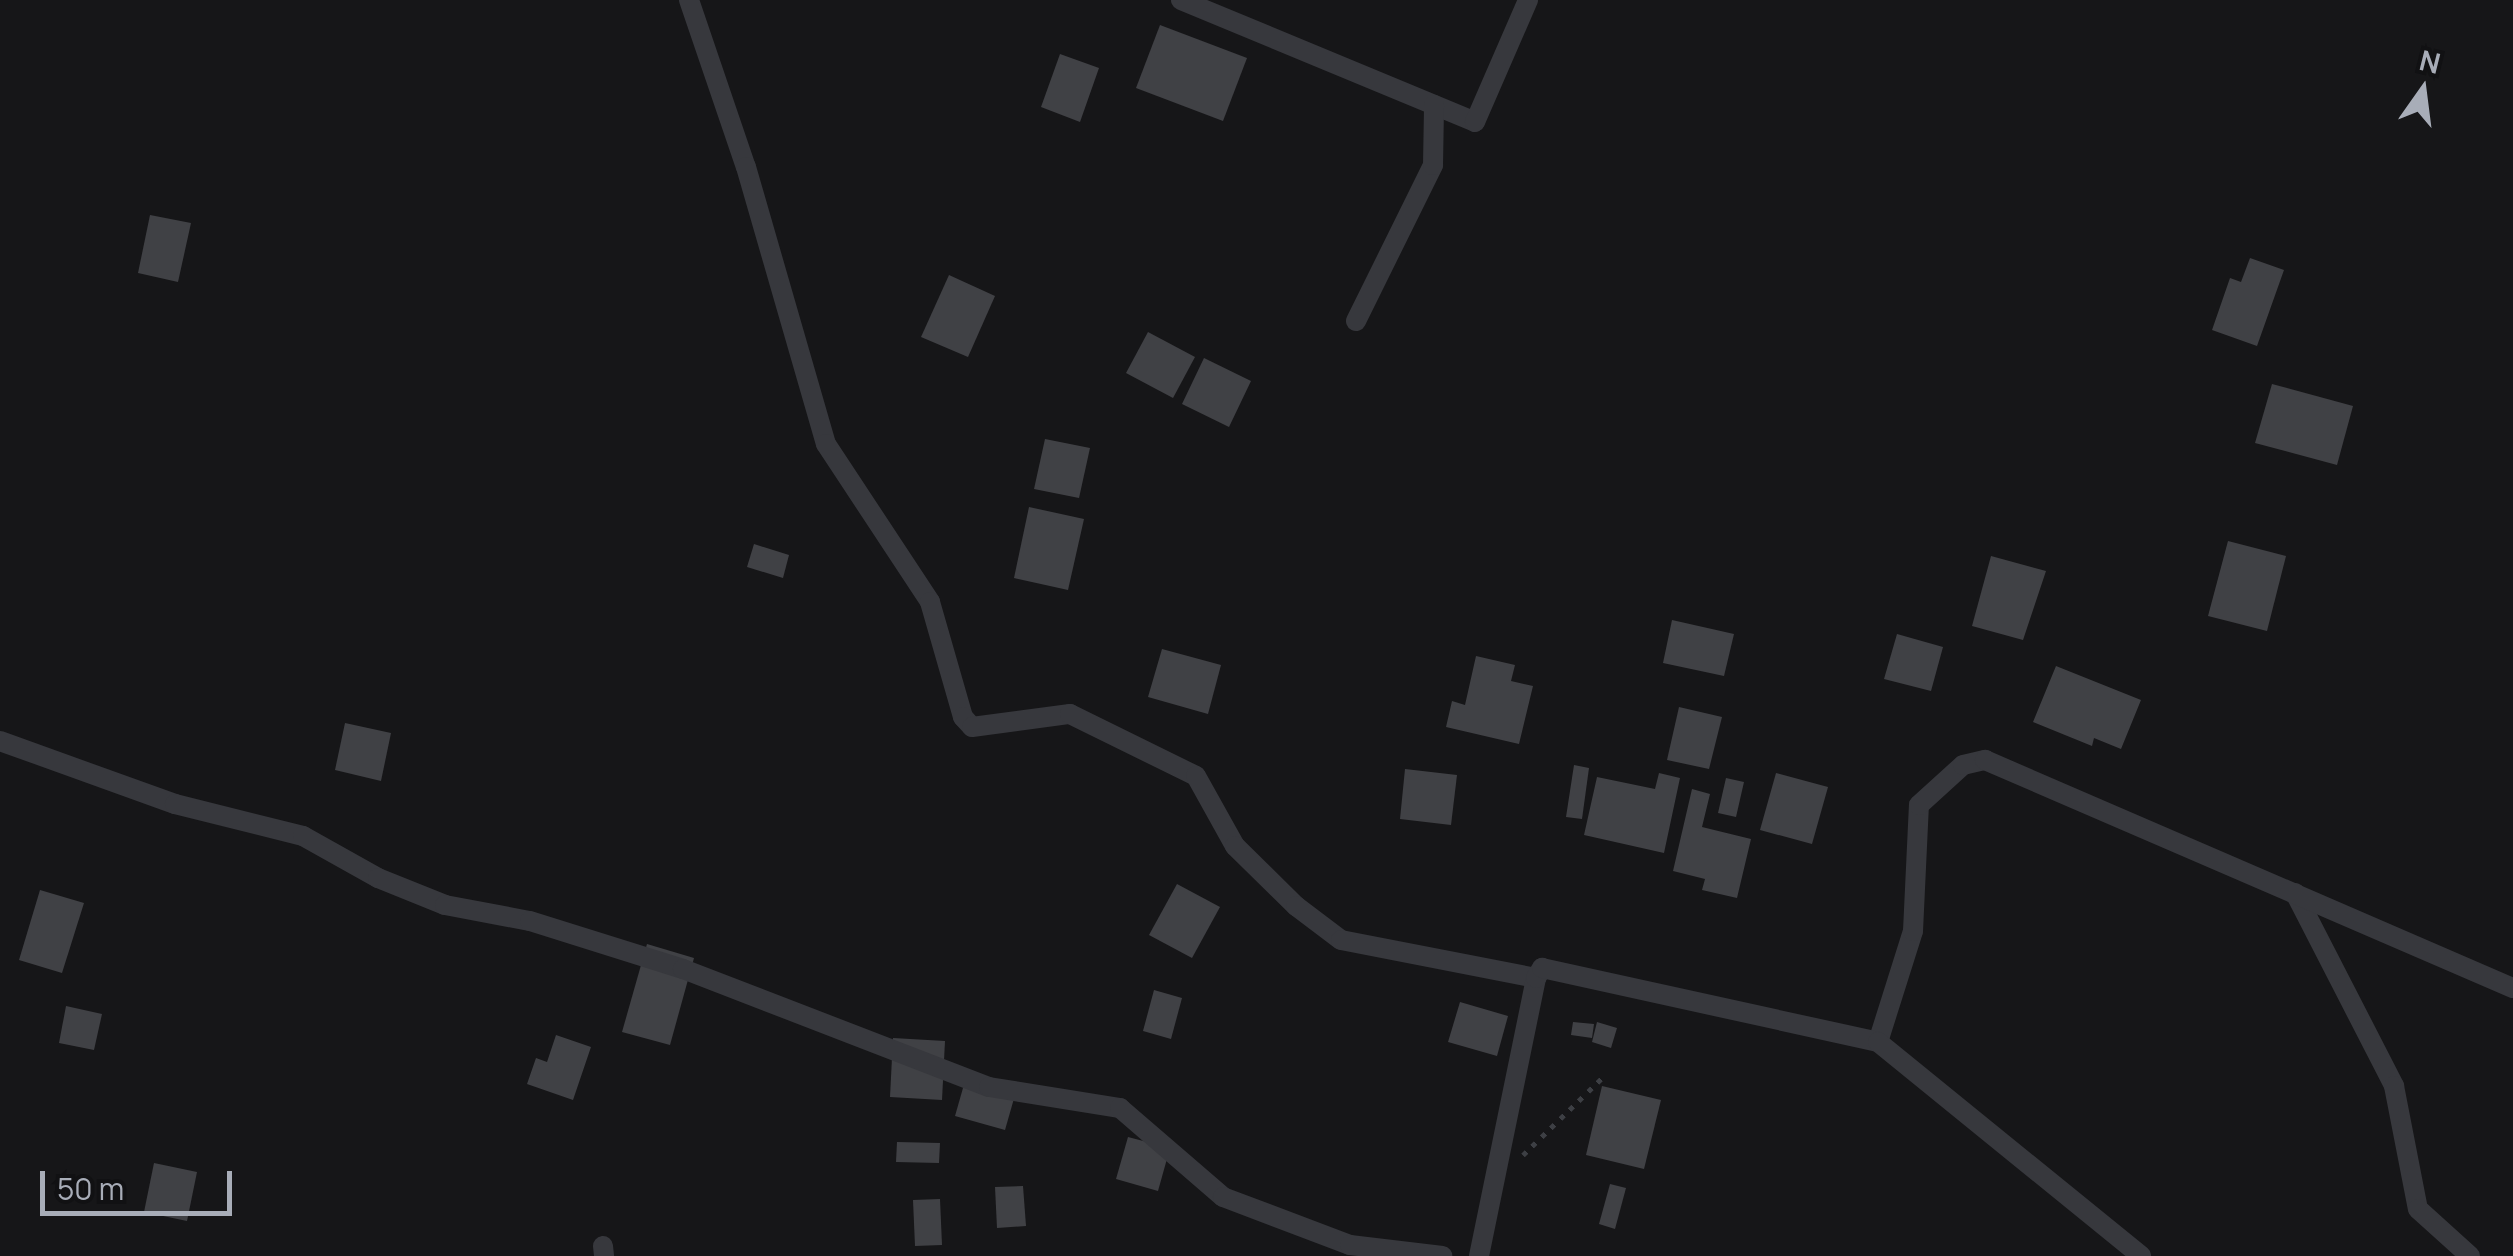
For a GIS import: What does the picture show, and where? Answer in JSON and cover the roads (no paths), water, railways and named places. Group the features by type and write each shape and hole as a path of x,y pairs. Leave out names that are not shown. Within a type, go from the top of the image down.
{"street":[{"path":"690,0 746,167 826,444 930,602 963,718 972,727 1070,714 1196,776 1235,846 1296,906 1340,940 1536,978"},
{"path":"1181,0 1475,122 1528,0"},
{"path":"1356,321 1433,165 1434,105"},
{"path":"0,741 175,804 304,836 378,878 445,905 530,921 683,968 989,1087 1120,1108 1223,1197 1350,1245 1442,1256"},
{"path":"1878,1042 1913,932 1920,805 1963,765 1985,760 2513,988"},
{"path":"2295,894 2394,1086 2418,1209 2470,1256"},
{"path":"1479,1256 1536,978 1542,968 1878,1042 2141,1256"}]}
